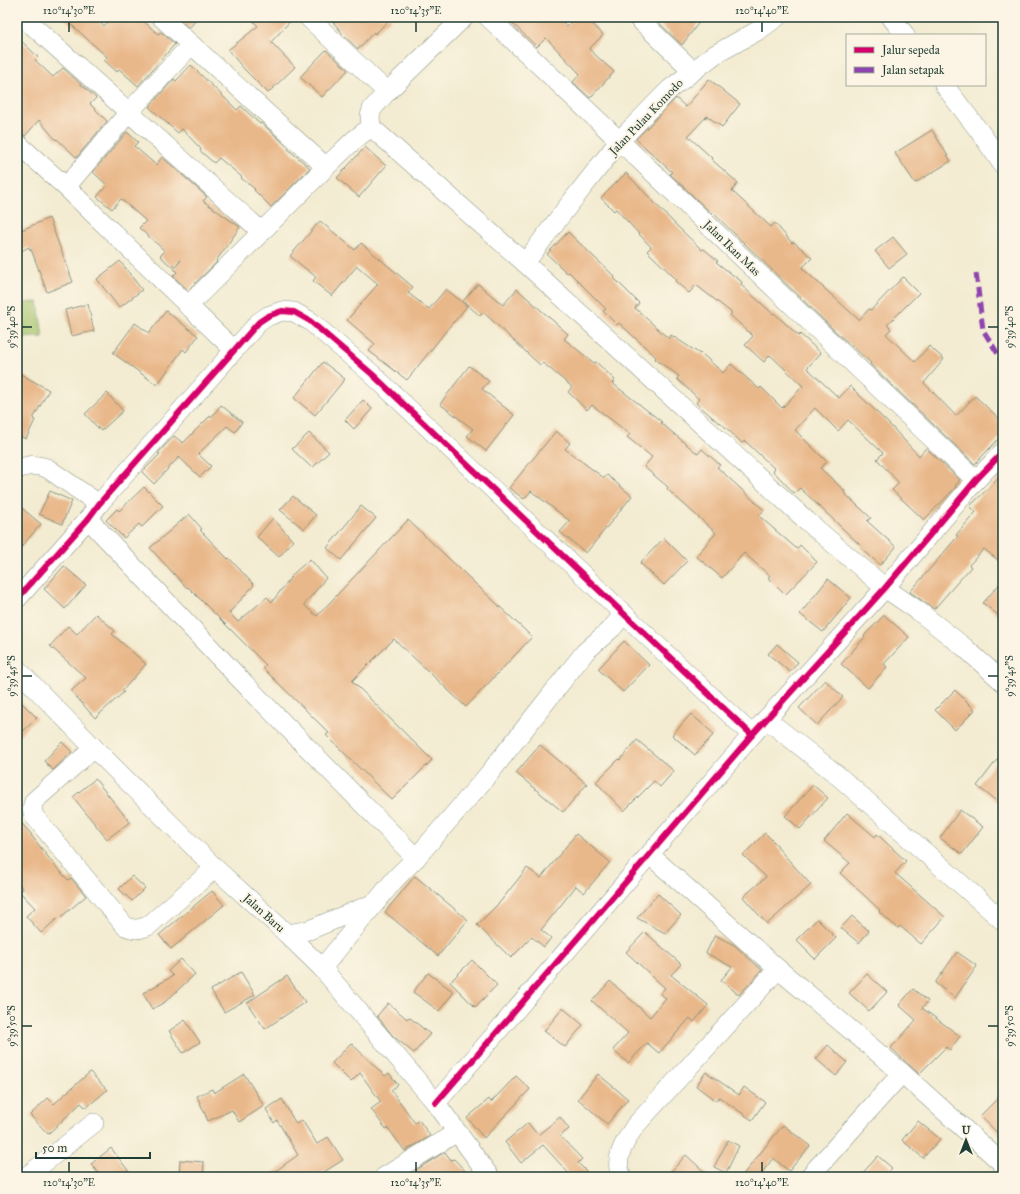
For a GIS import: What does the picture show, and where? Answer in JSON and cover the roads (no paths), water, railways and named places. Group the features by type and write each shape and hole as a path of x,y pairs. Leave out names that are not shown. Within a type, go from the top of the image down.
{"street":[{"path":"23,17 262,232"},
{"path":"161,17 326,167"},
{"path":"308,17 387,92"},
{"path":"464,17 387,92 372,109 370,116 371,127 525,263 801,515 885,588 917,610 964,647 1003,682"},
{"name":"Jalan Ikan Mas","path":"488,17 620,140 815,328 976,480"},
{"path":"637,17 693,71"},
{"name":"Jalan Pulau Komodo","path":"525,263 620,140 670,89 714,55 759,30 777,17"},
{"path":"891,17 904,34"},
{"path":"66,187 129,112 191,45"},
{"path":"945,86 1003,165"},
{"path":"188,306 326,167 354,140 371,127"},
{"path":"17,143 66,187 234,350"},
{"path":"17,599 259,322 268,316 282,311 294,312 310,321 372,374 752,735"},
{"path":"436,1103 752,735 885,588 976,480 1003,452"},
{"path":"17,469 29,465 37,465 47,468 99,504"},
{"path":"88,519 238,677 416,858"},
{"path":"322,968 395,879 416,858 488,775 585,652 612,628 624,614"},
{"name":"Jalan Baru","path":"17,669 215,868 322,968 436,1103 490,1177"},
{"path":"766,719 836,774 1003,921"},
{"path":"94,748 34,801 32,808 34,816 125,926 134,930 148,926 215,868"},
{"path":"650,855 778,969 902,1073 1003,1164"},
{"path":"287,934 309,930 374,904"},
{"path":"622,1177 619,1172 618,1161 625,1142 635,1126 778,969"},
{"path":"809,1177 902,1073"},
{"path":"26,1177 94,1123"},
{"path":"384,1177 457,1132"}]}
